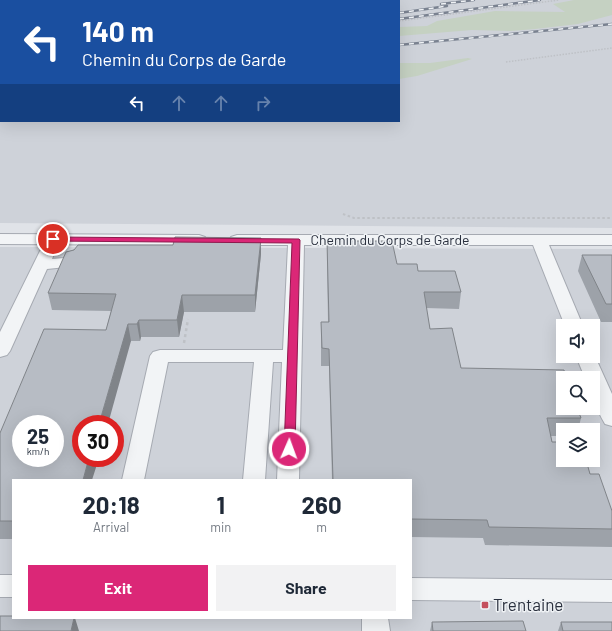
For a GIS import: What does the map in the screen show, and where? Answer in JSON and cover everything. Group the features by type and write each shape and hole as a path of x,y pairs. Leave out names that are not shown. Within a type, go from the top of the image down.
{"street":[{"name":"Chemin du Corps de Garde","path":"0,238 178,240 612,240"},
{"path":"0,351 53,239"},
{"path":"41,264 70,263 72,256 84,252 175,250 178,240"},
{"path":"288,479 296,240"},
{"path":"539,240 571,319"},
{"path":"133,479 160,356 292,356"},
{"path":"254,479 264,356"},
{"path":"589,363 612,419"},
{"path":"0,586 12,586"},
{"path":"412,589 612,591"},
{"path":"375,619 376,631"}],"path":[{"path":"400,21 559,0"},
{"path":"506,62 612,48"},
{"path":"343,214 354,218 612,218"}],"shaded area":[{"path":"400,0 612,0 612,228 0,223 0,122 400,122"},
{"path":"0,247 612,249 612,631 0,631"}],"green space":[{"path":"574,0 612,0 612,15 578,24 535,29 511,31 472,30 400,36 400,27 427,26 437,21 495,11 565,12 553,4"},
{"path":"468,58 472,59 417,76 400,79 400,63 430,63"}],"building":[{"path":"175,237 261,238 255,295 182,295 177,320 139,320 137,324 128,324 102,415 72,415 72,467 87,467 83,479 12,479 12,521 0,521 0,433 44,329 106,330 116,294 48,293 66,252 74,250 78,245 173,245"},
{"path":"327,241 392,241 397,264 417,264 418,271 455,271 461,292 424,292 430,329 452,328 461,368 564,370 556,371 556,415 580,415 581,418 547,418 552,442 556,442 556,467 588,467 590,474 599,474 612,511 612,529 489,527 487,520 412,519 412,479 333,479 329,349 322,348 321,322 329,322"},
{"path":"582,255 612,255 612,304 606,304"},
{"path":"0,616 12,616 12,619 74,619 71,631 0,631"},
{"path":"523,621 526,631 433,631 432,622"},
{"path":"561,622 612,622 612,631 563,631"}],"railway":[{"path":"441,4 474,0"},
{"path":"400,19 540,0"},
{"path":"400,13 447,6"},
{"path":"400,45 612,24"}],"place":[{"name":"Trentaine","path":"485,605"}],"route":[{"path":"53,239 296,240 289,449"}]}
